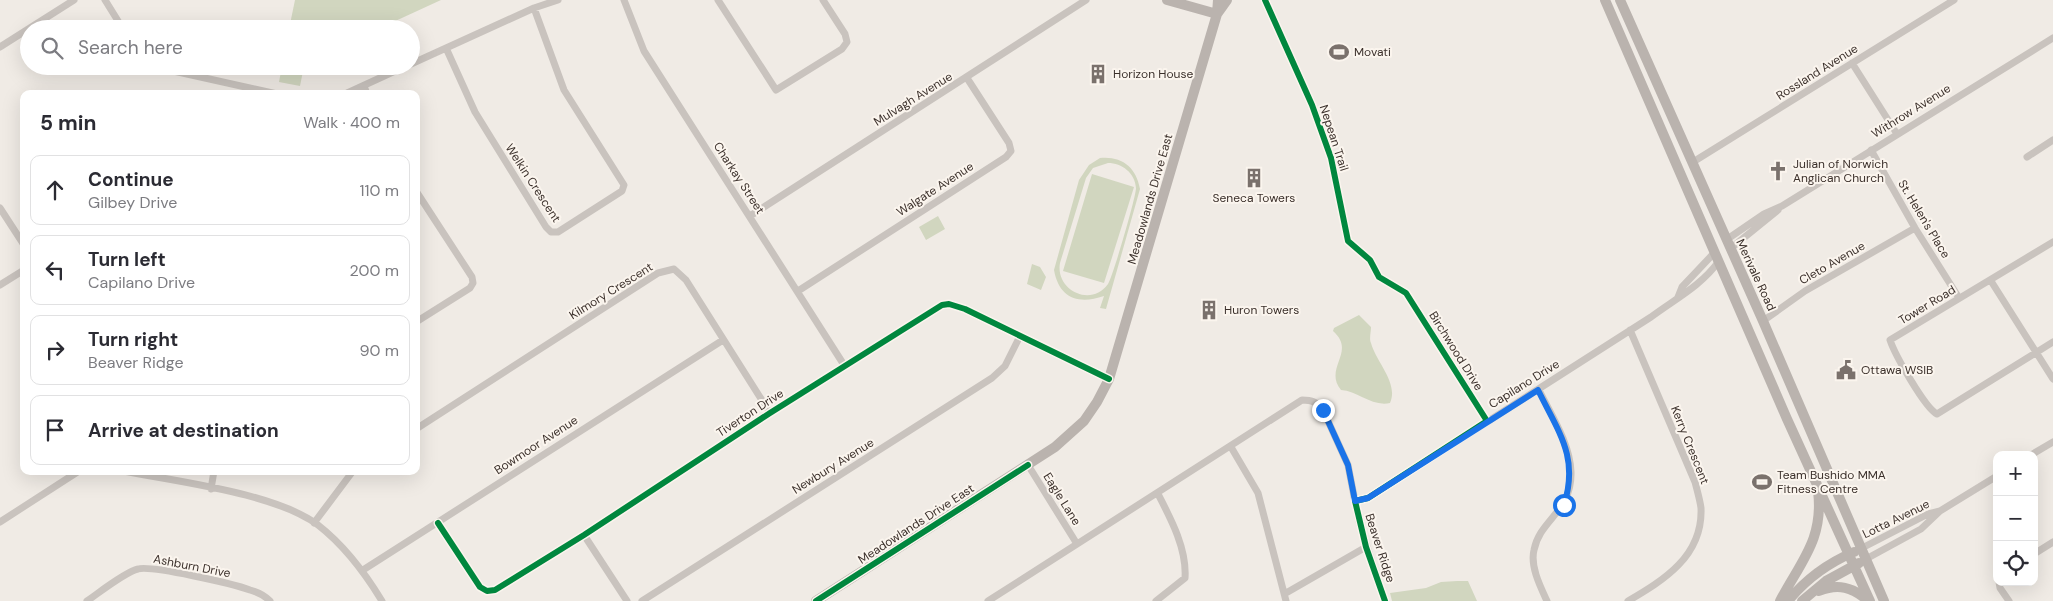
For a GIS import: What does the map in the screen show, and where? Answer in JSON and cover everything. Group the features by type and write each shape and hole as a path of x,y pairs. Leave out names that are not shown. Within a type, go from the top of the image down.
{"main road":[{"path":"1167,0 1217,14"},
{"name":"Meadowlands Drive East","path":"816,601 1055,447 1084,421 1098,402 1109,379 1217,14 1218,0"},
{"name":"Meadowlands Drive East","path":"1217,14 1227,0"},
{"path":"1622,6 1608,7 1869,601"},
{"name":"Merivale Road","path":"1622,6 1763,320 1884,601"},
{"name":"Capilano Drive","path":"1717,257 1728,244"},
{"path":"1780,601 1818,530 1820,512 1817,483"},
{"path":"1788,601 1804,582 1818,572 1862,548"},
{"path":"1806,598 1826,581 1866,559"},
{"path":"1806,598 1831,586 1854,590 1869,601"}],"street":[{"path":"43,20 74,0"},
{"path":"105,0 117,20"},
{"path":"420,60 534,8 558,0"},
{"name":"Charkay Street","path":"624,0 644,51 844,365"},
{"path":"718,0 759,67 776,90 842,49 847,42 845,34 823,0"},
{"name":"Mulvagh Avenue","path":"750,216 1086,0"},
{"name":"Rossland Avenue","path":"1692,162 1954,0"},
{"name":"Welkin Crescent","path":"446,48 475,112 546,227 551,232 558,232 622,191 624,185 564,90 534,8"},
{"path":"0,47 20,34"},
{"name":"Withrow Avenue","path":"1728,244 1764,214 1782,206 2053,38"},
{"path":"1852,63 1897,134"},
{"path":"192,75 259,90"},
{"path":"354,90 387,75"},
{"name":"Walgate Avenue","path":"798,291 1000,161 1012,151 967,78"},
{"path":"364,86 366,90"},
{"path":"2027,157 2053,140"},
{"name":"St. Helen's Place","path":"1871,150 1915,228 1960,298"},
{"path":"420,197 472,277 473,282 470,288 420,319"},
{"path":"0,208 20,239"},
{"name":"Cleto Avenue","path":"1763,320 1805,291 1915,228"},
{"name":"Tower Road","path":"2036,352 1940,413 1932,412 1895,353 1890,340 2053,242"},
{"name":"Capilano Drive","path":"1355,501 1368,498 1538,390 1678,297 1687,294 1717,257"},
{"name":"Kilmory Crescent","path":"420,427 667,270 674,269 681,273 770,413"},
{"path":"0,285 20,272"},
{"path":"1991,281 2053,379"},
{"name":"Birchwood Drive","path":"1406,293 1487,421"},
{"name":"Tiverton Drive","path":"438,523 480,588 487,591 495,590 584,535 932,309 949,304 965,309 1109,379"},
{"name":"Kerry Crescent","path":"1628,601 1665,579 1684,562 1699,532 1701,508 1696,482 1630,330"},
{"name":"Newbury Avenue","path":"642,601 992,378 1005,366 1020,336"},
{"name":"Bowmoor Avenue","path":"362,570 723,340"},
{"path":"2036,352 2053,342"},
{"path":"1538,390 1563,441 1571,472 1564,505 1540,534 1533,550 1535,568 1547,601"},
{"name":"Beaver Ridge","path":"988,601 1231,448 1302,400 1310,400 1317,403 1323,410 1348,465 1366,547 1386,601"},
{"path":"2038,451 2053,442"},
{"path":"1231,448 1258,493 1286,597 1366,547"},
{"name":"Eagle Lane","path":"1028,465 1078,544"},
{"path":"0,522 73,475"},
{"path":"144,475 275,503 314,523 341,546 362,570 382,601"},
{"path":"211,488 213,475"},
{"path":"314,523 349,475"},
{"name":"Lotta Avenue","path":"1866,559 1921,529 1940,511 1993,478"},
{"path":"1156,601 1186,578 1186,567 1175,526 1158,494"},
{"name":"Lotta Avenue","path":"1862,548 1928,514 1940,511"},
{"path":"584,535 627,601"},
{"path":"2038,551 2053,542"},
{"name":"Ashburn Drive","path":"87,601 123,575 139,568 156,569 237,586 252,590 270,601"},
{"path":"2000,586 2009,601"}],"green space":[{"path":"295,0 441,0 398,20 291,20"},
{"path":"280,75 302,75 300,86 279,82"},
{"path":"1100,158 1121,161 1131,169 1140,189 1106,309 1100,308 1104,296 1086,300 1071,297 1065,293 1060,287 1054,270 1079,180 1089,165","holes":["1113,163 1123,167 1130,173 1136,188 1119,252 1111,278 1101,291 1093,295 1076,293 1063,281 1060,273 1060,263 1086,178 1093,168"]},
{"path":"1092,174 1134,187 1104,283 1063,271"},
{"path":"938,216 945,229 926,240 919,227"},
{"path":"1032,264 1040,267 1046,277 1041,290 1027,284"},
{"path":"1359,315 1371,327 1370,341 1392,388 1390,403 1377,403 1341,390 1336,382 1342,346 1333,331 1334,328"},
{"path":"1468,581 1477,601 1392,601 1390,593 1426,588 1441,582"}],"cycle path":[{"name":"Nepean Trail","path":"1265,0 1312,105 1331,158 1348,241 1370,260 1379,277 1406,293 1487,421 1368,498 1355,501 1366,547 1385,601"},
{"path":"438,523 480,587 487,591 495,590 942,305 949,304 965,309 1109,379"},
{"path":"816,601 1028,465"}],"place":[{"name":"Movati","path":"1339,52"},
{"name":"Horizon House","path":"1098,74"},
{"name":"Julian of Norwich Anglican Church","path":"1778,171"},
{"name":"Seneca Towers","path":"1254,178"},
{"name":"Huron Towers","path":"1209,310"},
{"name":"Ottawa WSIB","path":"1846,370"},
{"name":"Team Bushido MMA Fitness Centre","path":"1762,482"}],"route":[{"path":"1323,410 1348,465 1355,501 1368,498 1538,390 1569,456 1571,472 1569,489 1564,505"}]}
